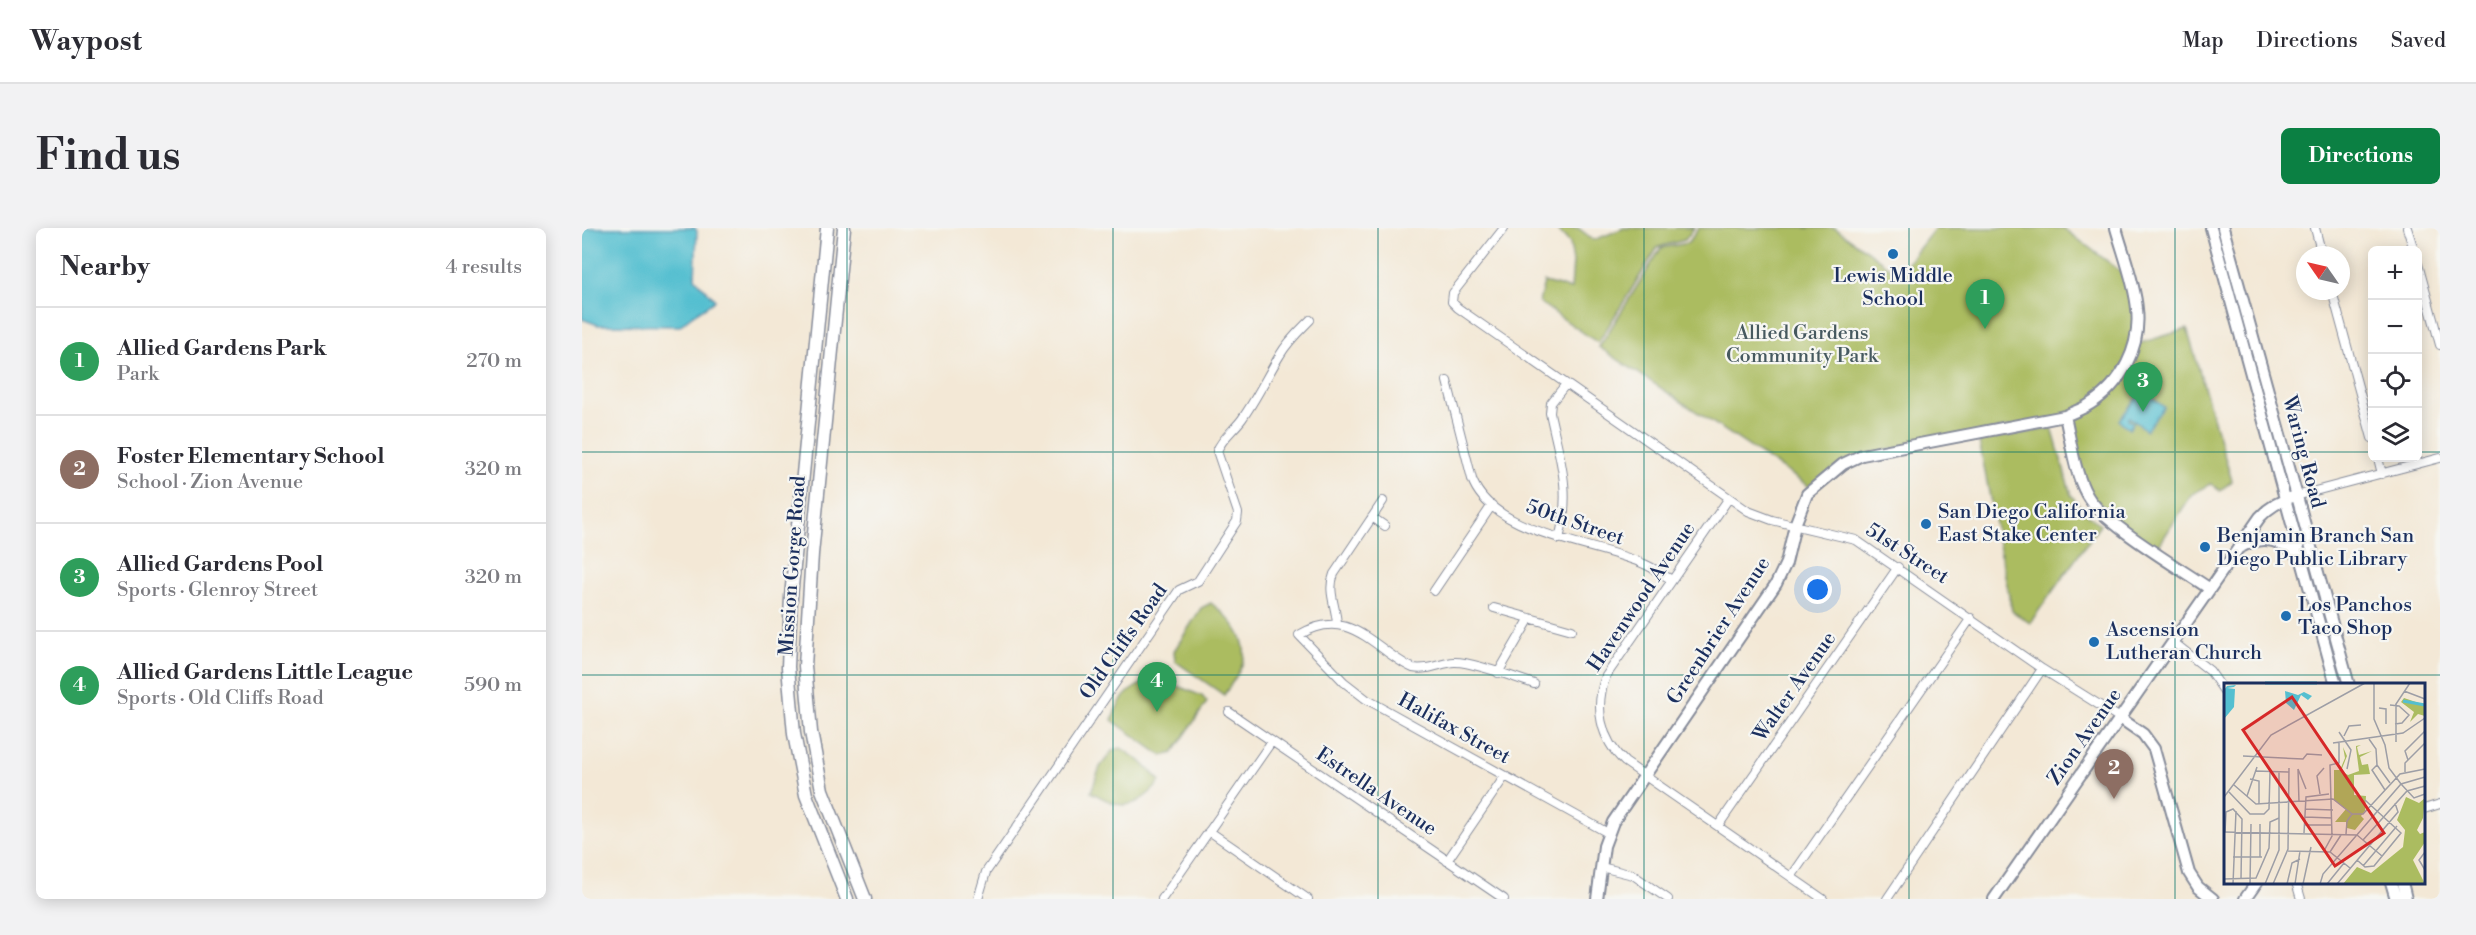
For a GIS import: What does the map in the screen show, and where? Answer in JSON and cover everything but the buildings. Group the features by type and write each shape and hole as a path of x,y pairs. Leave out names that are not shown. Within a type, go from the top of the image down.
{"main road":[{"name":"Mission Gorge Road","path":"827,228 793,579 788,667 794,734 806,795 847,899"},
{"name":"Mission Gorge Road","path":"844,228 812,554 805,666 811,732 822,790 865,899"},
{"name":"Greenbrier Avenue","path":"1597,899 1608,833 1644,776 1776,584 1790,552 1795,525 1807,494 1843,464 1862,455 2065,416 2090,405 2113,385 2128,363 2137,327 2137,308 2116,228"},
{"name":"Waring Road","path":"2211,228 2349,683"},
{"name":"Waring Road","path":"2223,228 2291,497 2301,559 2337,683"},
{"path":"2065,416 2082,483 2095,507 2137,540 2210,589"},
{"name":"Zion Avenue","path":"1994,899 2268,508 2291,497"},
{"path":"2238,549 2251,542 2267,539 2286,546 2301,559"},
{"name":"51st Street","path":"2120,718 2143,734 2154,749 2189,873 2198,886 2213,899"},
{"path":"2245,899 2256,884"},
{"path":"2392,884 2396,899"},
{"path":"2402,884 2406,899"}],"street":[{"name":"51st Street","path":"1504,228 1453,293 1452,302 1458,308 1748,511 1772,520 1856,540 2042,669 2120,718"},
{"path":"2315,228 2320,246"},
{"path":"2407,228 2413,246"},
{"path":"2422,279 2440,345"},
{"path":"2335,300 2368,420"},
{"name":"Old Cliffs Road","path":"978,899 986,872 1126,666 1179,590 1198,581 1237,521 1238,513 1217,451 1220,443 1241,421 1291,339 1310,320"},
{"name":"50th Street","path":"1447,381 1475,488 1492,505 1519,523 1559,539 1644,563 1672,580"},
{"path":"1559,539 1565,519 1567,489 1550,413 1551,403 1566,384"},
{"name":"Zion Avenue","path":"2291,497 2440,458"},
{"path":"2379,462 2382,474"},
{"name":"Havenwood Avenue","path":"1729,498 1606,676 1601,693 1601,720 1606,737 1620,757 1644,776 1823,899"},
{"path":"1383,501 1334,574 1330,585 1337,611 1337,624 1354,629 1400,662 1414,668 1430,668 1455,662 1534,684"},
{"path":"1434,591 1492,505"},
{"path":"1372,518 1385,526"},
{"name":"Walter Avenue","path":"1718,826 1898,567"},
{"path":"1494,608 1572,630"},
{"path":"1498,673 1530,618"},
{"path":"1791,877 1971,618"},
{"name":"Halifax Street","path":"1337,624 1328,624 1299,635 1344,682 1366,699 1608,833"},
{"path":"2173,642 2210,671 2224,691"},
{"path":"1887,899 2042,669"},
{"name":"Estrella Avenue","path":"1230,712 1504,899"},
{"path":"1162,899 1272,741"},
{"path":"1447,861 1505,776"},
{"path":"2425,809 2440,804"},
{"path":"1209,831 1308,899"},
{"path":"1601,867 1633,874 1668,899"},
{"path":"2297,884 2301,899"}],"green space":[{"path":"1556,228 1578,228 1594,240 1624,228 1694,228 1685,240 1658,247 1598,343 1539,302 1544,282 1571,289 1573,262 1570,243"},
{"name":"Allied Gardens Community Park","path":"1699,228 1835,228 1899,274 1935,228 2063,228 2119,270 2135,300 2134,345 2187,329 2232,481 2220,491 2211,484 2192,494 2156,550 2093,504 2065,416 1862,455 1813,489 1599,347 1661,248 1688,243"},
{"path":"2052,428 2071,495 2100,525 2030,623 2012,611 1979,441"},
{"path":"1211,603 1231,621 1241,636 1243,645 1242,666 1224,695 1175,661 1174,651 1201,608"},
{"path":"1161,679 1202,696 1207,702 1173,753 1162,756 1112,720 1119,703 1129,691 1143,683"},
{"path":"1121,748 1140,761 1160,781 1155,788 1136,802 1124,805 1091,792 1100,767 1113,750"}],"water":[{"path":"582,228 695,228 697,231 695,278 715,300 680,326 598,325 582,319"},
{"path":"2143,390 2164,407 2146,430 2129,417 2128,419 2133,423 2129,429 2119,420"}],"place":[{"name":"Lewis Middle School","path":"1893,254"},
{"name":"Allied Gardens Park","path":"1985,329"},
{"name":"Allied Gardens Pool","path":"2143,412"},
{"name":"San Diego California East Stake Center","path":"1926,524"},
{"name":"Benjamin Branch San Diego Public Library","path":"2205,547"},
{"name":"Los Panchos Taco Shop","path":"2286,616"},
{"name":"Ascension Lutheran Church","path":"2094,642"},
{"name":"Allied Gardens Little League","path":"1157,712"},
{"name":"Foster Elementary School","path":"2114,799"}]}
